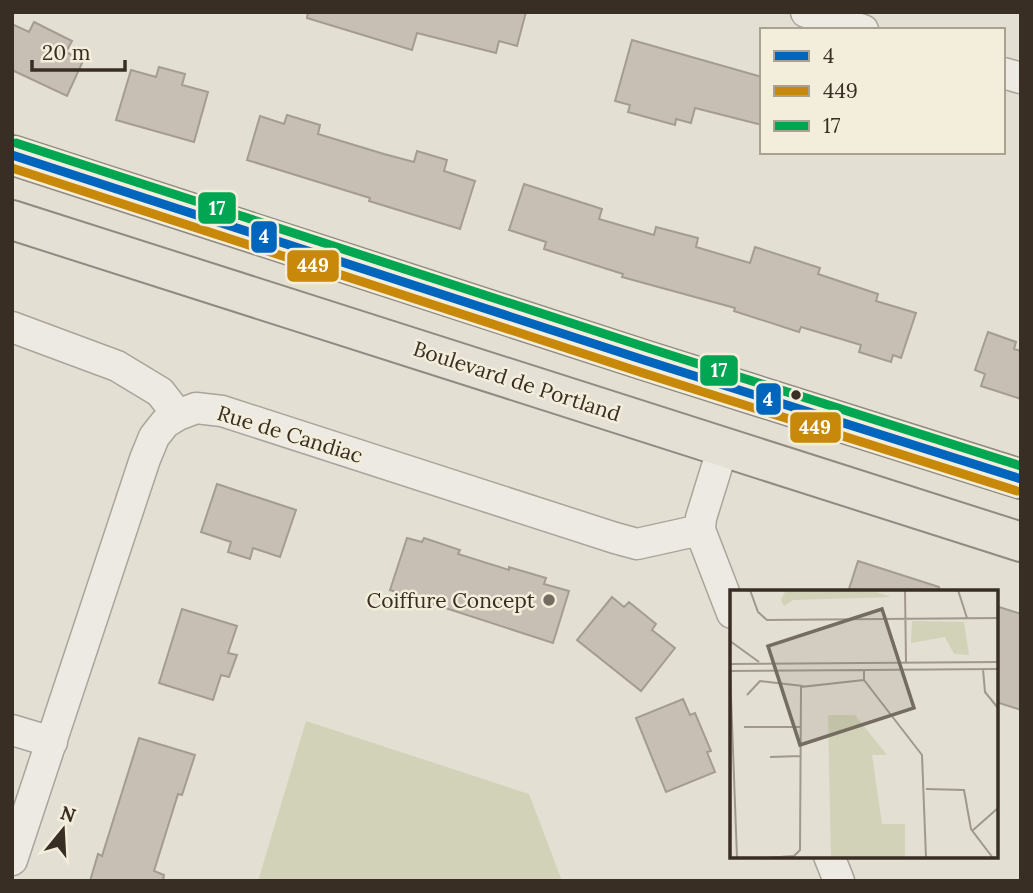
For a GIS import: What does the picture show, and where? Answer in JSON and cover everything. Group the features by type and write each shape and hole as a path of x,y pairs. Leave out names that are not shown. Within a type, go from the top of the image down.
{"main road":[{"path":"12,155 1021,480"},
{"name":"Boulevard de Portland","path":"12,220 1021,542"}],"street":[{"path":"806,12 857,28"},
{"path":"12,327 117,366 160,392 178,415 165,423 154,437 145,460 12,860"},
{"name":"Rue de Candiac","path":"178,415 196,408 222,411 637,544 700,530"},
{"path":"723,447 701,518 700,530 730,608"},
{"path":"12,730 51,742"},
{"path":"831,858 839,881"}],"green space":[{"path":"306,721 529,794 562,881 258,881"}],"building":[{"path":"308,12 526,12 517,46 499,41 496,53 417,33 412,50 307,18"},
{"path":"34,22 72,41 66,52 83,61 67,96 12,70 12,24 29,32"},
{"path":"632,40 760,76 760,124 695,108 691,123 676,119 675,125 628,112 630,105 615,101"},
{"path":"159,67 185,74 182,85 208,92 194,142 116,120 131,70 156,77"},
{"path":"287,115 320,125 318,134 384,154 414,162 417,151 447,160 444,171 475,181 460,229 247,160 260,116 284,124"},
{"path":"524,184 602,209 599,219 654,235 656,227 698,238 696,247 750,263 755,247 820,268 818,274 878,294 876,301 916,313 901,358 893,355 891,362 859,352 861,345 801,327 799,332 734,311 735,308 622,277 623,274 544,249 546,242 509,230"},
{"path":"988,332 1016,342 1014,349 1021,351 1021,399 981,386 985,374 975,370"},
{"path":"217,484 296,510 280,557 253,548 250,559 228,552 231,542 201,532"},
{"path":"407,538 422,542 424,538 460,550 458,554 546,578 544,584 569,591 553,643 390,590"},
{"path":"858,561 939,587 938,590 849,590"},
{"path":"612,597 624,607 629,602 656,624 652,630 675,648 641,691 577,640"},
{"path":"998,607 1021,614 1021,710 998,703"},
{"path":"182,609 237,626 228,653 237,655 229,677 221,675 213,700 159,683"},
{"path":"683,699 690,715 695,713 711,751 707,752 715,772 666,792 636,718"},
{"path":"139,738 195,755 182,795 178,794 154,871 164,875 163,881 90,881 98,854 102,856"}],"transit line":[{"name":"17","path":"16,143 1021,466"},
{"name":"4","path":"12,155 1021,479"},
{"name":"449","path":"12,168 1017,491"}],"place":[{"name":"Coiffure Concept","path":"549,600"}]}
